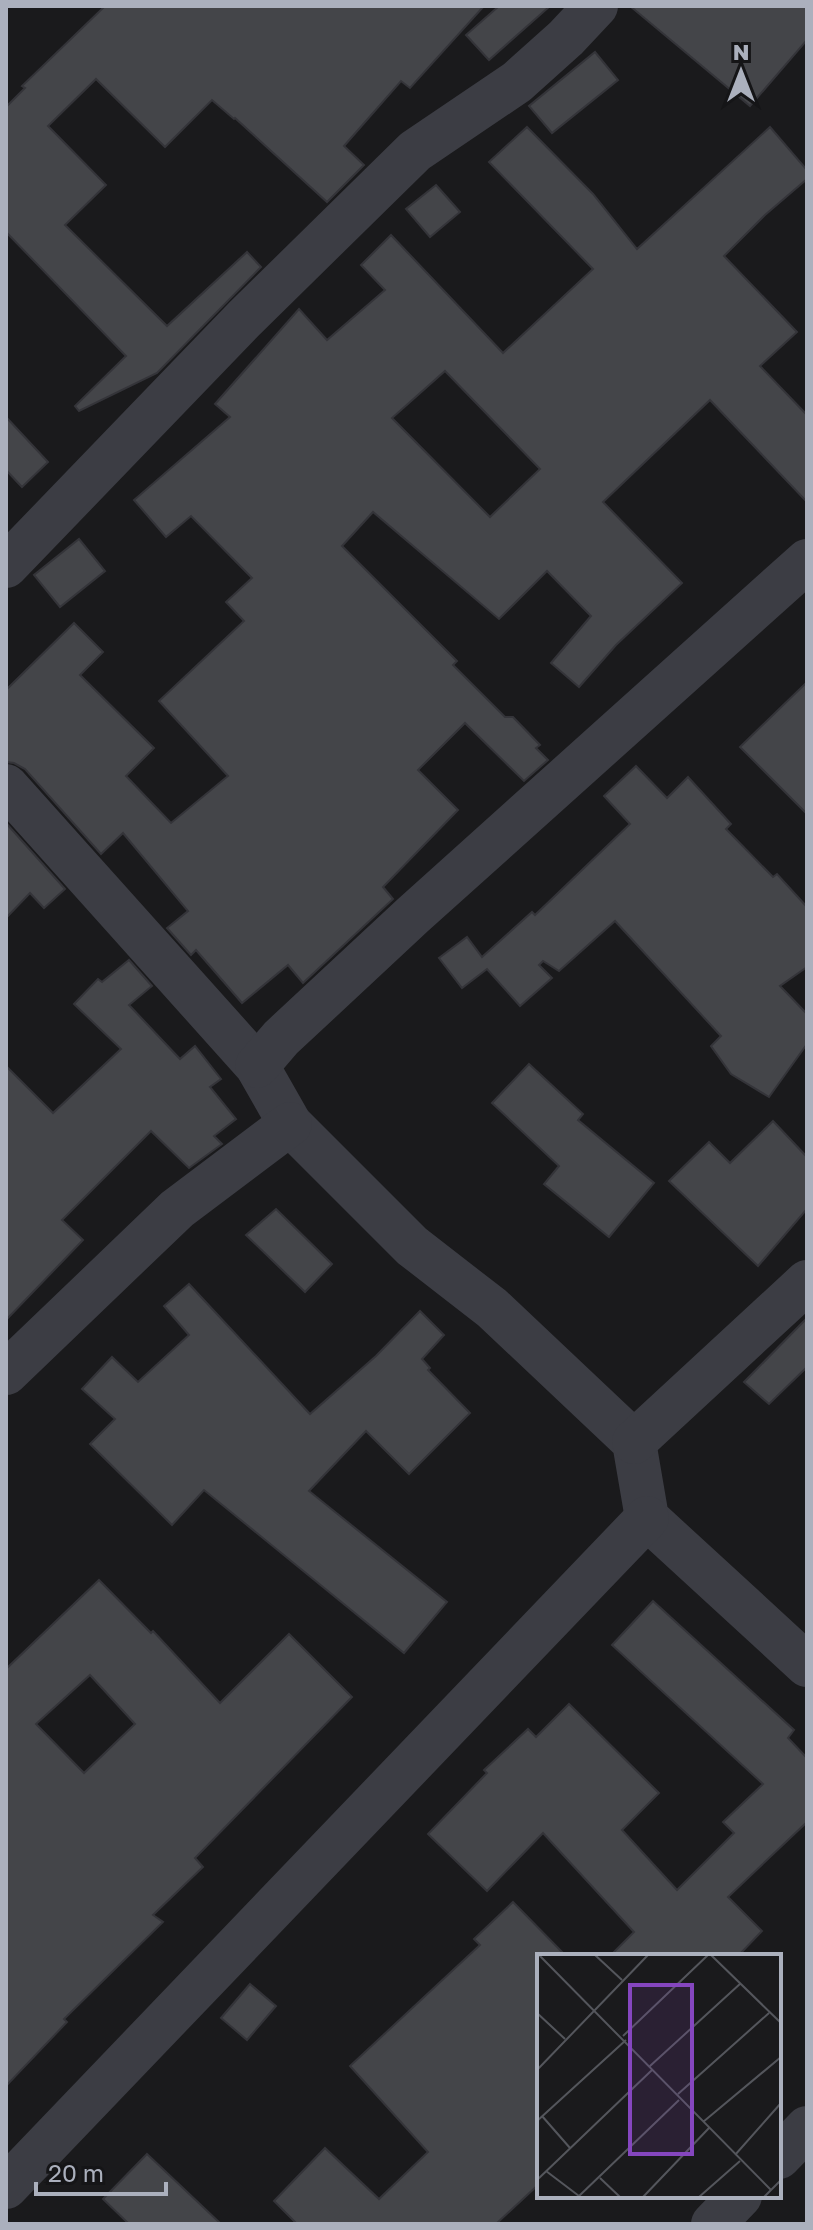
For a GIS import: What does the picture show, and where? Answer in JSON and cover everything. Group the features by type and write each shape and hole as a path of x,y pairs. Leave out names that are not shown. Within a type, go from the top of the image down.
{"street":[{"path":"6,566 244,319 415,151 517,82 596,6"},
{"path":"257,1066 281,1038 413,915 807,561"},
{"path":"6,786 257,1066 290,1124 412,1246 492,1308 634,1442 647,1518 807,1665"},
{"path":"6,1373 177,1209 290,1124"},
{"path":"634,1442 807,1282"},
{"path":"6,2187 647,1518"},
{"path":"781,2155 807,2128"},
{"path":"713,2224 738,2198"}],"building":[{"path":"105,6 484,6 410,88 401,81 344,146 364,165 327,202 212,100 165,147 96,79 48,126 106,185 65,225 167,326 247,252 261,267 157,373 79,411 75,406 126,356 6,232 6,107 25,88 22,86"},
{"path":"499,6 550,6 489,60 466,35"},
{"path":"630,6 807,6 807,40 750,106"},
{"path":"595,52 618,80 552,133 529,106"},
{"path":"527,127 593,194 637,249 770,127 807,170 807,179 724,256 797,332 760,366 807,415 807,502 710,400 603,502 682,583 616,645 579,687 551,663 591,616 547,571 499,619 373,512 342,546 457,661 453,665 505,717 513,717 540,745 536,748 548,760 524,781 465,723 418,770 458,810 383,887 393,899 303,983 288,965 242,1003 196,950 191,955 167,928 188,911 123,833 101,854 25,769 6,762 6,690 74,623 103,652 80,675 154,748 126,776 171,823 228,776 159,701 244,621 226,602 252,578 191,516 166,537 134,500 230,417 215,404 299,309 327,340 385,290 361,265 391,235 503,353 593,269 489,162","holes":["445,371 540,469 490,517 392,418"]},
{"path":"436,185 460,212 430,237 406,209"},
{"path":"6,417 48,462 22,487 6,470"},
{"path":"79,539 105,571 60,607 34,575"},
{"path":"807,682 807,814 740,747"},
{"path":"636,766 667,798 688,777 731,824 726,829 773,877 777,874 807,907 807,967 780,986 807,1014 807,1044 769,1097 731,1074 711,1046 721,1036 615,921 559,971 543,961 539,965 552,978 520,1006 487,969 462,988 439,958 467,937 482,957 532,912 535,915 630,824 604,796"},
{"path":"6,823 65,889 44,908 30,893 6,918"},
{"path":"129,960 152,986 129,1005 180,1059 195,1046 221,1079 210,1087 236,1119 214,1136 222,1144 189,1168 151,1131 62,1220 83,1240 6,1320 6,1066 53,1113 121,1049 74,1004 98,979 102,982"},
{"path":"529,1064 583,1114 578,1120 654,1183 609,1237 544,1184 559,1166 492,1103"},
{"path":"773,1121 807,1157 807,1209 758,1266 669,1181 709,1142 730,1163"},
{"path":"276,1209 332,1264 305,1292 246,1235"},
{"path":"189,1284 310,1414 376,1356 420,1311 444,1335 422,1359 430,1368 428,1370 470,1413 409,1474 366,1431 309,1491 447,1602 404,1653 204,1490 172,1525 90,1444 115,1419 82,1389 112,1357 138,1382 189,1335 164,1306"},
{"path":"807,1318 807,1367 769,1404 744,1382"},
{"path":"99,1580 151,1633 153,1631 220,1703 289,1634 352,1697 195,1858 203,1867 153,1915 163,1922 64,2019 67,2022 6,2086 6,1669","holes":["90,1675 135,1724 84,1773 36,1724"]},
{"path":"653,1601 794,1730 788,1738 807,1758 807,1822 728,1897 762,1931 740,1954 612,1954 634,1932 543,1833 487,1891 428,1834 487,1773 484,1770 528,1729 536,1737 569,1704 659,1793 622,1830 677,1890 734,1833 723,1822 763,1784 612,1645"},
{"path":"513,1902 564,1954 537,1954 537,2186 496,2224 297,2224 274,2201 325,2148 379,2199 428,2152 350,2066 480,1945 474,1939"},
{"path":"250,1984 276,2006 247,2040 221,2018"},
{"path":"147,2154 221,2224 129,2224 103,2199"}]}
